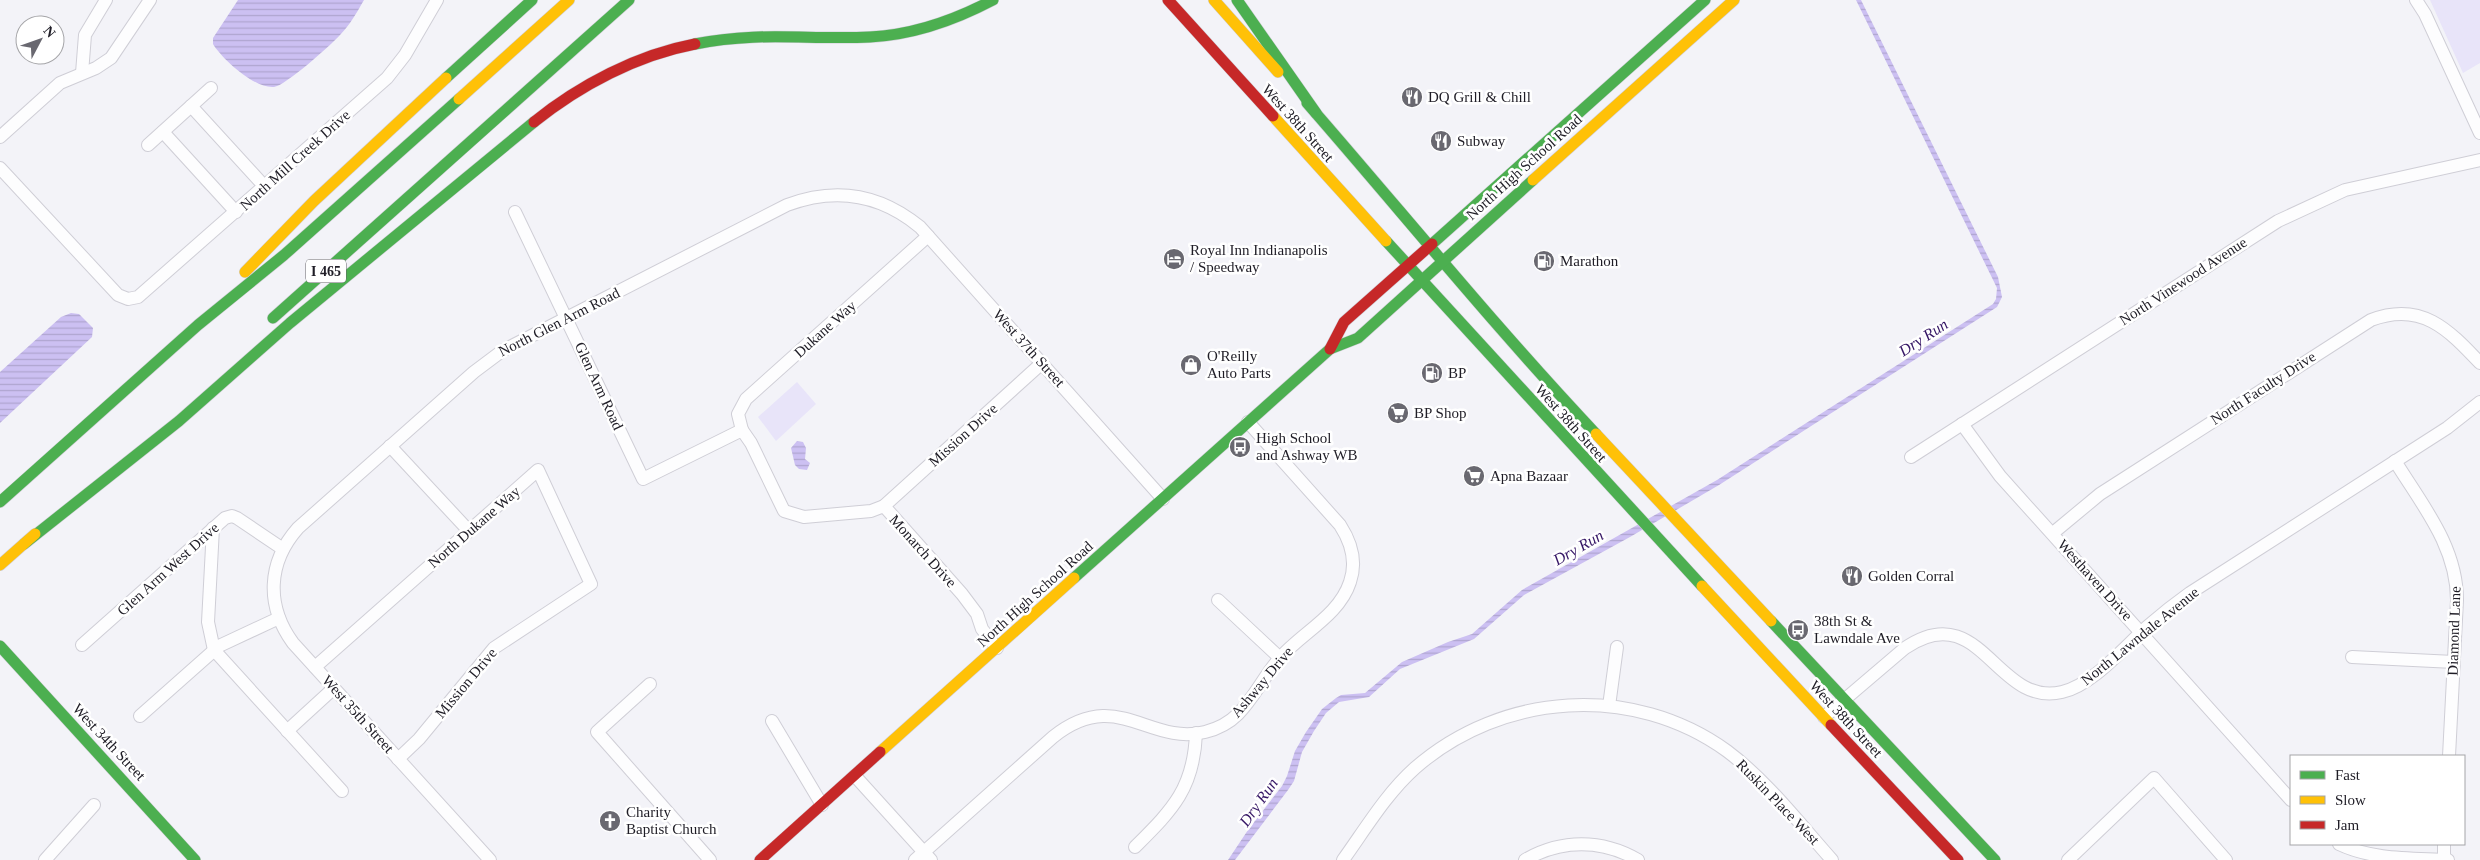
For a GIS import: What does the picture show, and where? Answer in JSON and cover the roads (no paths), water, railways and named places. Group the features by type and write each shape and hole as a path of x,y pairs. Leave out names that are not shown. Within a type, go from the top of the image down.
{"main road":[{"path":"198,325 279,236 388,130 532,0"},
{"name":"I 465","path":"0,502 198,325 284,255 569,0"},
{"name":"I 465","path":"261,329 628,0"},
{"path":"24,544 180,421 290,323 530,126 558,104 589,85 654,56 706,42 760,34 884,35 934,26 966,14 993,0"},
{"name":"West 38th Street","path":"1168,0 1631,511 1958,860"},
{"name":"West 38th Street","path":"1214,0 1316,113 1430,244 1442,262 1654,497 1995,860"},
{"path":"1237,0 1316,113"},
{"name":"North High School Road","path":"1330,349 1344,322 1704,0"},
{"name":"North High School Road","path":"760,860 1330,349 1358,338 1734,0"},
{"path":"0,565 152,427"},
{"name":"West 34th Street","path":"0,646 195,860"}],"street":[{"path":"82,73 84,35 106,0"},
{"name":"North Mill Creek Drive","path":"0,168 118,295 131,299 142,295 387,78 405,55 437,0"},
{"path":"2416,0 2425,14 2480,133"},
{"path":"0,137 55,86 102,65 113,56 148,2"},
{"path":"148,145 211,88"},
{"path":"191,106 265,187"},
{"path":"163,132 236,212"},
{"name":"North Vinewood Avenue","path":"1911,457 2278,221 2345,190 2480,160"},
{"name":"North Glen Arm Road","path":"283,549 298,528 390,446 494,356 528,335 567,318 796,202 822,196 849,194 873,199 887,205"},
{"name":"West 37th Street","path":"887,205 909,218 928,236 1164,499"},
{"name":"Glen Arm Road","path":"515,212 643,479 742,430"},
{"name":"Dukane Way","path":"742,430 738,414 746,399 928,236"},
{"name":"North Faculty Drive","path":"2052,533 2100,494 2371,320 2401,314 2426,318 2452,333 2480,363"},
{"name":"Mission Drive","path":"884,506 1042,363"},
{"name":"North Lawndale Avenue","path":"1824,717 1905,648 1919,640 1933,636 1954,636 1968,641 1989,656 2017,684 2037,692 2053,693 2083,684 2142,632 2194,590 2453,424 2480,402"},
{"name":"Ashway Drive","path":"923,857 1053,738 1079,722 1098,717 1118,717 1176,733 1196,733 1220,727 1236,716 1280,658 1342,600 1351,582 1353,557 1348,538 1340,525 1248,422"},
{"name":"Westhaven Drive","path":"1962,424 1991,466 2290,799"},
{"name":"Monarch Drive","path":"742,430 751,443 784,511 804,517 872,512 884,506 962,594 977,614 982,629 997,648"},
{"path":"390,446 469,531"},
{"name":"Diamond Lane","path":"2395,461 2440,532 2452,560 2457,590 2449,755"},
{"name":"North Dukane Way","path":"315,667 538,470 591,584"},
{"name":"Glen Arm West Drive","path":"82,645 225,518 232,516 283,549"},
{"path":"213,528 208,622 214,650 342,791"},
{"name":"West 35th Street","path":"283,549 275,571 273,586 274,602 279,618 291,640 490,860"},
{"name":"Mission Drive","path":"398,758 419,740 494,648 591,584"},
{"path":"1218,600 1280,658"},
{"path":"140,716 214,650 279,618"},
{"path":"1343,860 1376,812 1401,782 1431,755 1460,736 1492,721 1544,707 1579,704 1609,706 1617,647"},
{"path":"2352,657 2454,662"},
{"path":"650,684 598,732 710,860"},
{"path":"287,732 334,688"},
{"name":"Ruskin Place West","path":"1609,706 1663,719 1691,730 1722,748 1753,772 1832,860"},
{"path":"772,721 822,805"},
{"path":"1135,847 1162,820 1185,787 1194,765 1196,733"},
{"path":"855,776 923,857"},
{"path":"2068,860 2154,778 2226,860"},
{"path":"45,860 94,805"},
{"path":"1526,860 1555,847 1585,843 1610,847 1638,860"},
{"path":"2342,845 2372,855 2448,860"},
{"path":"2444,845 2444,860"}],"place":[{"name":"DQ Grill & Chill","path":"1412,97"},
{"name":"Subway","path":"1441,141"},
{"name":"Royal Inn Indianapolis / Speedway","path":"1174,259"},
{"name":"Marathon","path":"1544,261"},
{"name":"O'Reilly Auto Parts","path":"1191,365"},
{"name":"BP","path":"1432,373"},
{"name":"BP Shop","path":"1398,413"},
{"name":"High School and Ashway WB","path":"1240,447"},
{"name":"Apna Bazaar","path":"1474,476"},
{"name":"Golden Corral","path":"1852,576"},
{"name":"38th St & Lawndale Ave","path":"1798,630"},
{"name":"Charity Baptist Church","path":"610,821"}],"water label":[{"name":"Dry Run","path":"1923,337"},
{"name":"Dry Run","path":"1578,547"},
{"name":"Dry Run","path":"1258,802"}]}
